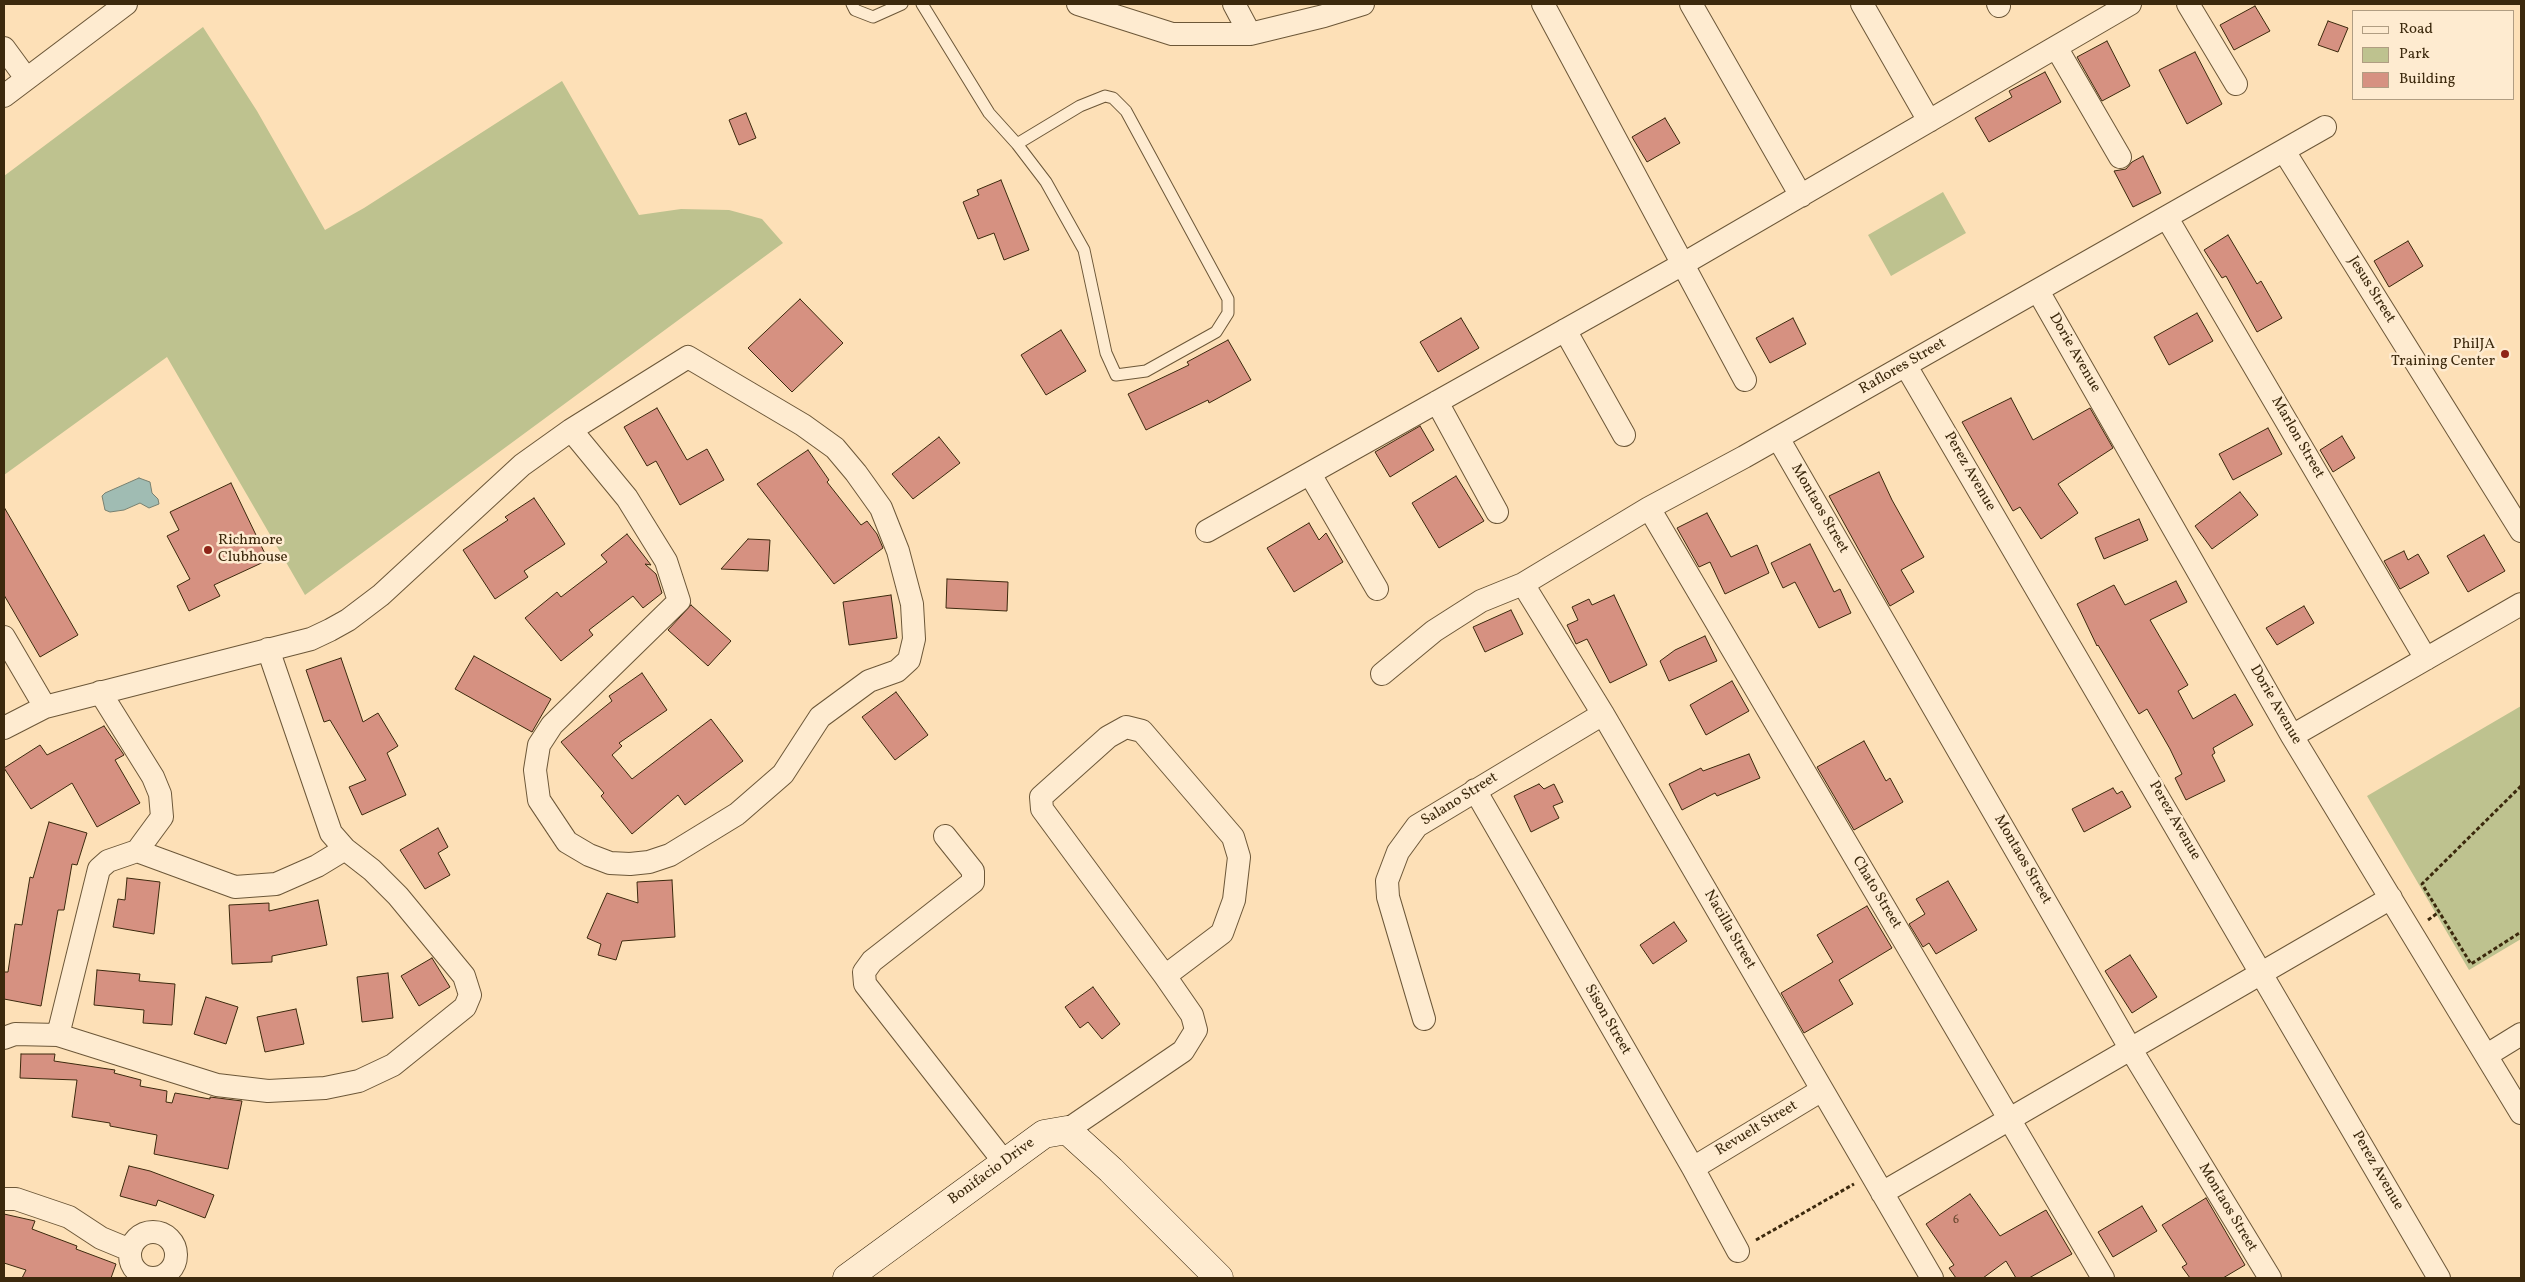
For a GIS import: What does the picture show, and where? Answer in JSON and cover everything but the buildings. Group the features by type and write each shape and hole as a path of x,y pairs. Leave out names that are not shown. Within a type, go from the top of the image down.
{"street":[{"path":"4,96 126,4"},
{"path":"1078,4 1106,9 1172,34 1250,34 1324,16 1363,4"},
{"path":"1234,4 1250,34"},
{"path":"1543,4 1745,380"},
{"path":"1691,4 1801,196"},
{"path":"1862,4 1929,121"},
{"path":"1207,531 1683,264 2130,4"},
{"path":"2188,4 2236,84"},
{"path":"2056,47 2120,157"},
{"path":"4,48 26,78"},
{"name":"Raflores Street","path":"1382,674 1434,631 1481,601 1523,584 1649,508 1906,366 2325,127"},
{"name":"Jesus Street","path":"2284,151 2521,531"},
{"name":"Marlon Street","path":"2167,218 2426,659"},
{"name":"Dorie Avenue","path":"2038,291 2292,736 2521,1113"},
{"path":"1565,330 1624,435"},
{"path":"4,728 45,707 311,639 342,624 365,608 522,465 571,430 688,357 803,425 835,448 856,473 881,508 898,551 912,604 914,639 909,660 897,671 869,681 820,717 783,774 737,814 670,855 649,862 610,863 567,842 539,800 534,770 538,745 552,725 679,601 666,561 627,498 571,430"},
{"name":"Perez Avenue","path":"1906,366 2263,973 2439,1278"},
{"path":"1437,402 1498,512"},
{"name":"Montaos Street","path":"1778,438 2130,1048 2270,1278"},
{"path":"1310,474 1377,590"},
{"name":"Chato Street","path":"1649,508 2103,1278"},
{"name":"Nacilla Street","path":"1523,584 1603,714 1932,1278"},
{"path":"2292,736 2521,604"},
{"path":"4,637 45,707"},
{"path":"4,1038 15,1034 58,1035 217,1085 268,1091 325,1088 359,1081 393,1065 461,1011 468,1001 469,988 464,976 398,896 372,870 345,849 331,833 268,649"},
{"path":"58,1035 99,869 108,861 137,851 162,817 160,794 152,777 100,692"},
{"name":"Salano Street","path":"1424,1020 1388,897 1387,881 1398,852 1417,826 1603,714"},
{"path":"1165,976 1222,933 1234,900 1239,858 1234,837 1142,731 1126,727 1108,737 1041,796 1042,809 1165,976 1192,1015 1196,1030 1183,1051 1067,1130 1111,1170 1219,1278"},
{"name":"Sison Street","path":"1475,790 1693,1168 1738,1251"},
{"path":"945,836 973,871 973,882 872,961 864,972 865,984 1004,1163"},
{"path":"137,851 235,887 276,884 317,866 345,849"},
{"path":"1877,1184 2009,1119 2392,898"},
{"path":"2487,1055 2521,1034"},
{"name":"Revuelt Street","path":"1693,1168 1822,1090"},
{"name":"Bonifacio Drive","path":"847,1278 1044,1134 1067,1130"},
{"path":"4,1199 16,1199 69,1217 101,1238 130,1250"}],"lane":[{"path":"852,4 855,10 873,17 902,4"},
{"path":"922,4 989,114 1017,144 1046,182 1084,250 1106,353 1116,375 1146,371 1216,332 1228,313 1228,299 1126,111 1113,98 1105,96 1080,106 1017,144"}],"path":[{"path":"2521,786 2422,884 2471,964 2521,932"},
{"path":"1738,1251 1877,1184"}],"green space":[{"path":"203,27 257,111 325,230 364,208 562,81 639,215 681,209 729,210 762,219 783,243 305,595 167,357 4,475 4,176"},
{"path":"1943,192 1966,233 1891,276 1868,235"},
{"path":"2521,706 2521,939 2469,970 2367,796"}],"water":[{"path":"139,478 150,482 152,493 158,499 159,504 149,508 140,503 124,510 110,512 105,510 102,496 105,493"}],"place":[{"name":"PhilJA Training Center","path":"2505,354"},
{"name":"Richmore Clubhouse","path":"208,550"}]}
